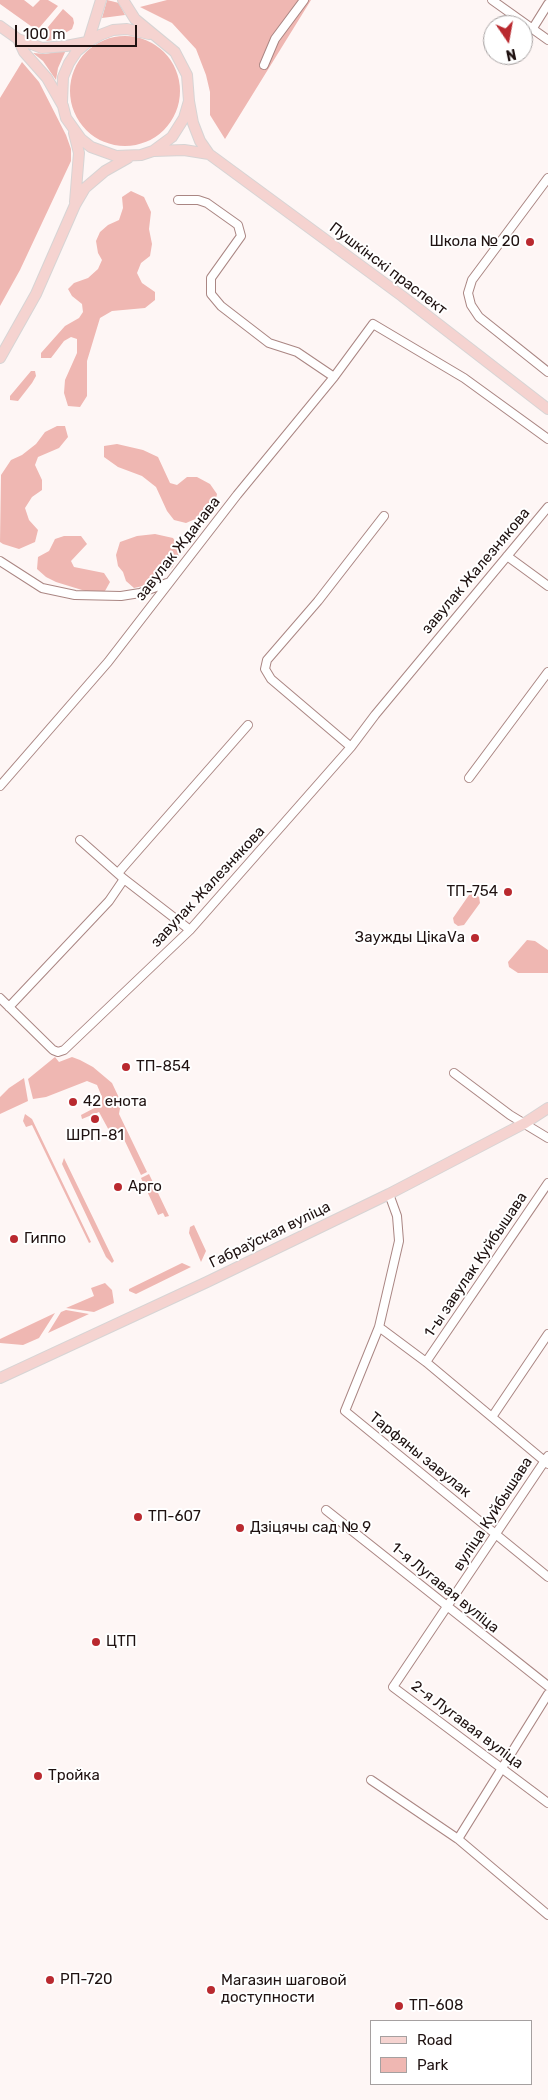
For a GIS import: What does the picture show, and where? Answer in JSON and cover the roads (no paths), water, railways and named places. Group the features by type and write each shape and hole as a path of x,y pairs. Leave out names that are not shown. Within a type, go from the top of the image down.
{"main road":[{"path":"88,42 101,0"},
{"path":"122,0 135,19 165,43 182,63 198,136 209,154"},
{"path":"0,26 18,40 42,48 88,42"},
{"path":"62,106 61,91 63,77 77,51 88,42 100,35 120,30 141,31 154,36"},
{"path":"18,40 24,52 47,78 73,130 79,154 75,205"},
{"path":"154,151 163,145 179,128 189,101"},
{"path":"73,130 81,139 97,150 116,156 128,157"},
{"path":"0,358 36,294 75,205 86,188 104,171 128,157 154,151 184,150 209,154"},
{"name":"Пушкінскі праспект","path":"209,154 402,296 548,409"},
{"name":"Габраўская вуліца","path":"0,1378 199,1286 389,1194 524,1123 548,1108"}],"street":[{"path":"264,65 275,39 304,0"},
{"path":"492,0 514,15"},
{"path":"548,4 533,28 548,40"},
{"path":"548,178 472,280 468,293 471,305 479,317 548,372"},
{"path":"178,200 207,202 238,225 241,236 211,278 211,294 221,306 269,343 296,352 334,377"},
{"name":"завулак Жданава","path":"0,786 108,662 237,495 334,377 372,324 464,378 548,439"},
{"name":"завулак Жалезнякова","path":"9,1007 53,1050 58,1052 64,1050 190,930 351,747 375,715 548,507"},
{"path":"351,747 271,679 265,670 267,660 318,601 384,516"},
{"path":"507,556 548,586"},
{"path":"0,561 42,588 75,595 121,596 140,593 168,583"},
{"path":"468,778 548,672"},
{"path":"0,998 9,1007 109,901 121,876 248,725"},
{"path":"80,840 121,876 190,930"},
{"path":"454,1073 510,1115 548,1138"},
{"name":"1-ы завулак Куйбышава","path":"426,1362 548,1183"},
{"path":"389,1194 397,1216 399,1241 379,1327 426,1362 547,1461"},
{"name":"Тарфяны завулак","path":"379,1327 345,1412 548,1577"},
{"path":"492,1417 548,1334"},
{"name":"вуліца Куйбышава","path":"393,1687 547,1461"},
{"name":"1-я Лугавая вуліца","path":"326,1510 548,1686"},
{"name":"2-я Лугавая вуліца","path":"393,1687 548,1803"},
{"path":"458,1839 548,1694"},
{"path":"371,1780 458,1839 548,1915"}],"place":[{"name":"Школа № 20","path":"530,242"},
{"name":"ТП-754","path":"508,892"},
{"name":"Заужды ЦікаVа","path":"475,938"},
{"name":"ТП-854","path":"126,1067"},
{"name":"42 енота","path":"73,1102"},
{"name":"ШРП-81","path":"95,1119"},
{"name":"Арго","path":"118,1187"},
{"name":"Гиппо","path":"14,1239"},
{"name":"ТП-607","path":"138,1517"},
{"name":"Дзіцячы сад № 9","path":"240,1528"},
{"name":"ЦТП","path":"96,1642"},
{"name":"Тройка","path":"38,1776"},
{"name":"РП-720","path":"50,1980"},
{"name":"Магазин шаговой доступности","path":"211,1990"},
{"name":"ТП-608","path":"399,2006"}]}
